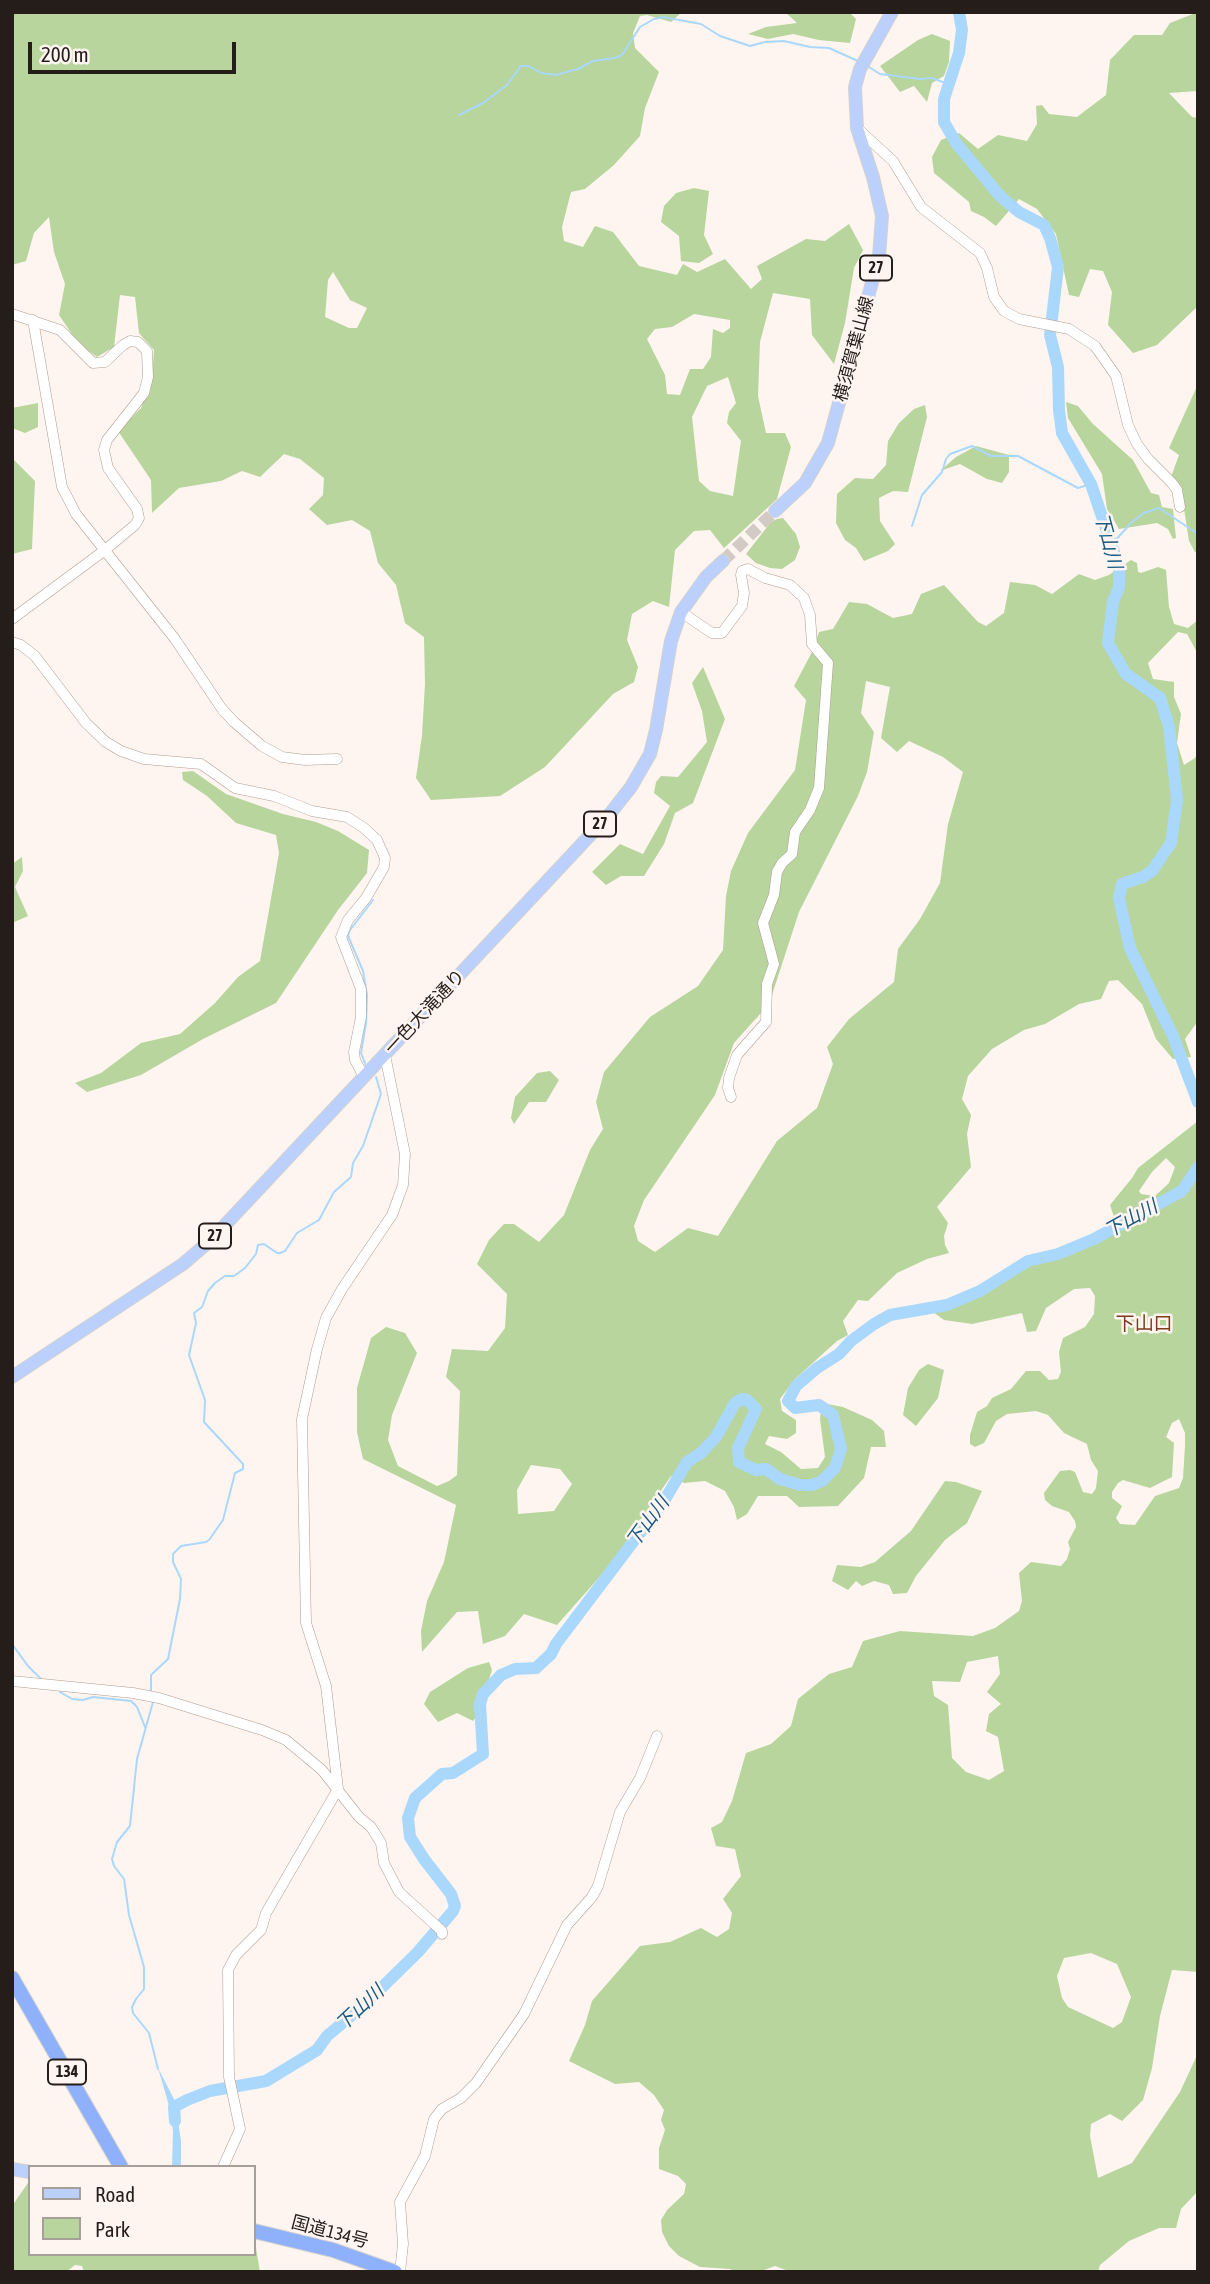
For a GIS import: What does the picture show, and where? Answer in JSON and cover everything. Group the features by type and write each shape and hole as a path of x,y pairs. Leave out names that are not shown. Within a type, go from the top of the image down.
{"highway":[{"name":"134","path":"12,1978 120,2165"},
{"name":"国道134号","path":"256,2231 333,2250 398,2272"}],"main road":[{"name":"横須賀葉山線","path":"775,511 805,482 828,443 879,257 880,206 857,128 855,87 860,69 892,12"},
{"name":"一色大滝通り","path":"12,1377 197,1253 609,815 631,788 650,754 671,641 681,612 698,586 723,561"}],"street":[{"path":"857,128 893,160 921,207 980,253 987,268 993,297 999,306 1019,319 1069,329 1095,346 1112,369 1132,435 1143,454 1172,483 1177,491 1180,508"},
{"path":"12,314 60,330 93,363 105,362 130,341 138,342 147,351 148,377 144,393 107,440 104,450 108,468 137,509 139,518 135,525 105,550 12,619"},
{"path":"33,320 62,487 76,514 175,639 222,709 234,722 262,746 282,757 305,760 337,759"},
{"path":"681,612 712,633 722,633 742,606 744,593 741,575 742,571 748,569 765,578 790,585 804,598 810,615 812,644 828,663 819,788 810,810 795,832 792,854 777,872 775,895 763,923 774,964 767,984 766,1022 737,1055 729,1078 731,1097"},
{"path":"12,642 22,645 35,656 86,723 106,742 121,751 144,759 201,764 235,788 274,796 312,811 347,817 365,828 377,840 385,858 384,867 366,898 343,928 341,937 360,989 361,1017 354,1052 364,1077"},
{"path":"224,2165 240,2129 229,2082 228,1970 236,1955 261,1930 266,1913 338,1789 326,1686 306,1623 302,1419 326,1318 342,1289 392,1215 403,1185 405,1154 385,1055"},
{"path":"12,1681 153,1697 276,1734 307,1755 359,1817 378,1835 388,1873 399,1892 442,1933"},
{"path":"398,2272 402,2244 400,2202 425,2156 434,2119 442,2109 461,2098 476,2083 524,2014 567,1925 592,1897 598,1886 620,1812 640,1778 657,1736"}],"green space":[{"path":"12,12 682,12 671,22 647,15 640,16 633,33 635,48 659,72 645,108 640,136 614,165 585,189 571,192 562,227 564,241 583,247 595,226 613,232 639,266 677,275 683,264 697,272 725,259 751,289 762,279 757,266 806,239 825,241 849,224 863,250 854,268 845,323 834,364 812,335 810,299 773,293 760,342 758,396 766,433 785,433 791,447 777,499 724,548 710,530 694,531 675,550 669,607 653,601 632,614 627,640 638,667 634,682 613,694 545,767 500,796 431,800 416,778 425,684 424,637 405,623 396,585 378,563 370,531 352,520 327,525 309,509 323,495 324,478 300,459 284,454 260,477 242,471 221,481 179,488 152,513 151,480 118,431 141,408 152,377 154,350 139,333 135,297 120,295 114,347 97,357 78,343 59,315 65,284 54,252 49,217 34,233 26,261 12,265","holes":["333,272 350,300 367,308 357,328 349,328 325,317 328,280","694,314 730,320 730,328 723,333 713,329 711,357 703,369 690,369 680,395 667,394 665,375 647,339 655,329 672,327","728,377 736,403 729,412 727,423 741,441 733,496 710,491 699,481 692,417 707,386"]},
{"path":"785,12 849,12 856,19 850,43 793,34 768,39 748,34 766,27 797,23"},
{"path":"1198,12 1198,91 1169,93 1192,117 1198,118 1198,306 1157,345 1133,353 1108,325 1112,292 1103,271 1090,269 1079,297 1069,295 1056,234 1037,209 1019,199 996,226 971,211 969,202 934,173 932,157 941,140 959,133 978,149 998,135 1027,141 1037,124 1036,106 1042,105 1049,114 1077,117 1106,95 1110,60 1134,35 1162,35 1170,23"},
{"path":"932,34 950,41 949,62 944,76 932,83 927,102 914,86 900,92 880,66 918,40"},
{"path":"694,188 709,191 704,235 713,254 699,263 681,261 679,236 661,222 664,206 676,193"},
{"path":"1198,384 1198,553 1189,541 1182,496 1171,477 1179,455 1169,448"},
{"path":"1066,402 1078,406 1093,424 1133,460 1151,493 1159,495 1162,507 1173,509 1176,538 1173,539 1168,529 1157,523 1119,529 1107,509 1102,474 1068,418"},
{"path":"38,403 38,427 25,433 12,428 12,408"},
{"path":"925,405 927,417 908,492 893,491 879,498 880,521 895,544 888,551 864,561 856,548 845,540 836,523 837,494 855,478 873,479 886,465 888,441 899,423 914,409"},
{"path":"976,446 1009,455 1009,472 1002,483 987,479 960,464 940,471 956,457"},
{"path":"12,458 35,481 32,549 12,554"},
{"path":"783,518 796,534 800,547 795,560 782,569 756,563 746,554 771,522"},
{"path":"1131,560 1137,563 1138,572 1141,573 1158,567 1166,570 1169,607 1174,624 1188,628 1198,620 1198,654 1187,634 1178,632 1148,663 1153,679 1174,682 1174,697 1181,714 1177,743 1184,765 1198,753 1198,1021 1185,1039 1191,1057 1173,1059 1156,1039 1142,1004 1118,980 1109,981 1101,999 1079,1004 1045,1024 1024,1030 992,1049 968,1076 962,1099 971,1115 967,1134 971,1167 937,1207 948,1223 944,1236 949,1253 927,1259 897,1273 868,1301 858,1300 843,1321 848,1335 837,1341 795,1379 780,1399 782,1411 796,1420 796,1433 787,1439 769,1436 765,1444 781,1452 801,1469 818,1468 825,1457 820,1419 822,1403 843,1407 872,1420 884,1431 886,1447 871,1447 864,1478 838,1506 799,1507 787,1496 758,1496 747,1514 737,1520 734,1507 725,1491 705,1481 684,1483 671,1476 611,1564 557,1625 524,1614 505,1636 483,1644 478,1611 457,1612 422,1652 421,1631 427,1601 444,1562 456,1505 363,1459 357,1432 357,1388 371,1338 386,1327 405,1333 417,1353 392,1415 388,1440 398,1466 437,1486 449,1481 457,1475 460,1391 446,1377 452,1349 488,1351 505,1328 507,1294 477,1264 489,1240 504,1224 514,1224 539,1242 564,1215 590,1150 603,1129 596,1102 604,1072 650,1017 698,986 723,950 726,896 731,871 748,833 795,770 806,700 794,686 819,632 833,629 849,602 867,604 893,618 912,614 921,594 944,585 978,622 986,626 1004,613 1010,582 1035,585 1052,594 1079,574 1095,580 1109,575","holes":["866,681 890,687 881,738 897,752 909,741 943,757 963,772 948,824 940,883 920,919 898,949 894,982 849,1019 827,1047 833,1064 817,1108 777,1141 718,1236 688,1228 655,1252 638,1241 634,1226 644,1200 715,1095 734,1043 769,1004 799,912 858,796 867,772 874,732 861,713","531,1465 560,1469 572,1484 554,1511 518,1514 517,1490"]},
{"path":"703,667 725,719 693,803 675,813 664,844 644,876 621,876 606,885 592,872 620,844 643,854 670,806 654,793 656,782 661,776 678,777 707,742 702,711 692,683"},
{"path":"193,771 226,794 338,831 369,850 367,873 338,910 276,1003 203,1039 141,1075 87,1092 75,1083 101,1073 141,1043 180,1034 215,1003 238,977 260,961 279,853 276,835 236,823 207,796 183,780 182,772"},
{"path":"22,857 23,871 15,887 28,916 12,923 12,864"},
{"path":"550,1071 559,1080 546,1102 529,1102 514,1124 511,1118 515,1097 537,1073"},
{"path":"1198,1121 1198,1972 1172,1970 1143,2100 1122,2121 1110,2114 1091,2124 1090,2136 1098,2178 1132,2163 1180,2092 1198,2053 1198,2191 1181,2209 1176,2228 1159,2228 1129,2241 1100,2265 1098,2272 791,2272 775,2266 759,2272 737,2272 700,2267 679,2256 669,2246 662,2232 661,2220 667,2210 684,2194 686,2184 678,2176 659,2169 659,2148 665,2130 661,2120 664,2110 654,2095 639,2082 615,2084 569,2061 592,2001 640,1946 670,1942 701,1928 717,1937 729,1929 732,1913 723,1899 741,1876 735,1849 716,1846 711,1828 722,1822 732,1801 746,1753 771,1744 791,1726 798,1699 829,1674 852,1667 863,1641 900,1631 973,1636 995,1628 1019,1611 1022,1601 1019,1573 1031,1562 1061,1566 1067,1559 1070,1549 1068,1542 1076,1527 1075,1521 1069,1512 1052,1506 1045,1500 1044,1493 1060,1471 1070,1470 1075,1472 1083,1492 1092,1494 1096,1488 1098,1471 1091,1460 1087,1444 1064,1433 1048,1415 1036,1411 1007,1414 996,1421 984,1443 975,1447 970,1444 970,1435 977,1412 987,1406 992,1398 1011,1389 1026,1371 1040,1371 1049,1380 1058,1379 1061,1372 1059,1352 1063,1338 1085,1327 1094,1314 1095,1296 1090,1288 1074,1289 1046,1308 1036,1331 1027,1332 1022,1313 972,1324 944,1320 933,1312 984,1291 1027,1266 1076,1251 1118,1229 1110,1205 1138,1168","holes":["1166,1158 1175,1167 1169,1183 1155,1196 1141,1194 1139,1191","1179,1419 1185,1433 1183,1478 1179,1488 1155,1496 1135,1525 1120,1524 1116,1518 1122,1506 1112,1498 1112,1492 1118,1483 1123,1480 1150,1488 1172,1477 1174,1443 1166,1437 1172,1423","998,1656 1000,1674 987,1692 1001,1704 989,1714 986,1731 998,1737 1004,1771 989,1780 966,1772 952,1758 948,1705 934,1696 932,1681 960,1682 967,1662","1091,1953 1117,1964 1131,1997 1122,2022 1113,2028 1068,2007 1062,1998 1057,1976 1064,1958"]},
{"path":"928,1364 944,1370 938,1398 916,1426 903,1415 908,1388 919,1370"},
{"path":"945,1481 982,1491 967,1523 945,1540 916,1576 907,1593 893,1594 889,1585 874,1581 862,1586 856,1581 848,1590 832,1581 837,1565 861,1567 875,1562 911,1531"},
{"path":"489,1662 492,1670 478,1714 473,1721 457,1713 438,1722 424,1704 430,1692 468,1668"},
{"path":"28,2183 28,2256 256,2256 256,2248 260,2272 84,2272 82,2266 75,2265 66,2272 12,2272 12,2206"}],"water":[{"path":"158,2068 175,2101 181,2141 181,2165 172,2165 173,2131 170,2109"}],"waterway":[{"name":"下山川","path":"959,12 962,30 959,53 944,99 944,122 956,143 1000,196 1019,212 1044,225 1050,238 1058,267 1050,335 1058,367 1062,433 1091,484 1119,567 1119,588 1113,601 1108,643 1126,674 1160,698 1169,726 1177,800 1171,843 1152,871 1122,884 1119,898 1130,948 1173,1036 1198,1102"},
{"path":"459,115 483,103 507,85 521,66 556,75 578,69 593,61 615,58 622,55 640,27 663,17 701,24 720,36 750,46 784,41 829,48 858,61"},
{"path":"869,67 880,74 932,78 948,84"},
{"path":"912,526 922,495 942,472 946,459 950,454 972,446 991,456 1018,456 1078,488 1091,484"},
{"path":"1113,543 1144,513 1159,508 1198,534"},
{"path":"366,1066 361,1053 367,995 363,971 348,936 373,900"},
{"path":"151,1693 151,1675 168,1659 180,1599 181,1579 173,1562 173,1554 181,1546 209,1540 223,1520 235,1473 243,1469 243,1464 204,1422 205,1400 189,1355 196,1323 194,1313 202,1307 208,1291 215,1283 225,1276 234,1276 245,1268 256,1254 258,1245 264,1244 277,1253 285,1251 297,1233 319,1220 334,1192 351,1177 353,1163 363,1146 381,1094 376,1077"},
{"name":"下山川","path":"175,2121 174,2107 187,2100 210,2091 266,2081 317,2050 327,2036 365,2004 418,1952 453,1911 455,1906 451,1894 410,1837 408,1818 415,1798 442,1774 453,1773 483,1754 480,1704 483,1694 501,1675 515,1669 536,1668 551,1654 664,1501 687,1462 701,1453 716,1437 735,1403 742,1399 747,1400 756,1409 738,1448 739,1462 756,1470 766,1469 780,1479 800,1485 812,1485 822,1481 835,1468 841,1449 833,1415 819,1405 795,1408 788,1401 796,1386 817,1368 839,1354 874,1324 890,1315 947,1305 980,1291 1028,1261 1058,1254 1094,1239 1182,1191 1198,1167"},
{"path":"12,1644 41,1679"},
{"path":"60,1692 72,1699 93,1697 131,1701 137,1707 145,1727"},
{"path":"153,1702 137,1759 130,1826 117,1842 112,1859 124,1879 129,1915 144,1967 144,1989 132,2007 133,2013 149,2033 158,2069"}],"tunnel":[{"path":"723,561 775,511"}],"district":[{"name":"下山口","path":"1144,1324"}]}
